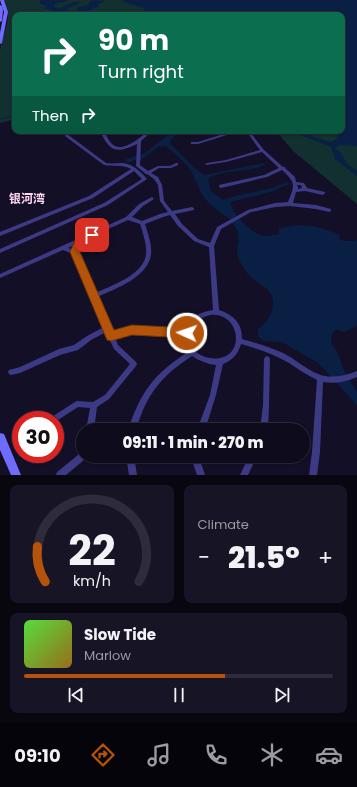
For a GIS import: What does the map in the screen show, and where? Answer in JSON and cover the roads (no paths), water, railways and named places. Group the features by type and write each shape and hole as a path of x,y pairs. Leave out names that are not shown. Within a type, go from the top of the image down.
{"main road":[{"path":"0,43 6,12 2,0"},
{"path":"0,6 0,21"},
{"path":"0,438 16,475"}],"street":[{"path":"103,134 105,140 112,147 121,150 139,141 147,134"},
{"path":"192,143 198,143 227,134"},
{"path":"251,134 264,151 293,178 295,191 290,204"},
{"path":"0,251 106,204 145,179 128,164 110,166 105,164 66,135"},
{"path":"139,141 138,166 156,178 160,185 162,202 170,213 196,240 211,246"},
{"path":"128,146 139,148"},
{"path":"207,164 226,161 264,151"},
{"path":"147,173 158,167 171,167 177,164"},
{"path":"221,186 265,176 283,168"},
{"path":"0,234 91,197 134,169"},
{"path":"295,184 302,184 305,189"},
{"path":"295,191 305,189 323,193"},
{"path":"0,276 128,218 141,205 152,199"},
{"path":"216,312 211,246 219,228 250,211 275,205 290,204 328,210"},
{"path":"128,218 142,223 162,214 192,209"},
{"path":"94,296 136,275 144,268 148,256 147,239 142,223"},
{"path":"64,412 77,404 94,406 107,397 134,364 116,347 107,328 75,252 80,240"},
{"path":"63,248 75,252"},
{"path":"216,312 227,316 236,325 240,336 239,347 231,357 220,362 206,361 192,353 188,345 187,333 190,324 196,317 206,313 216,312"},
{"path":"11,372 59,352 76,348 89,338 107,328"},
{"path":"111,336 132,330 187,333"},
{"path":"240,341 257,346 286,358 320,379 331,380 355,375"},
{"path":"134,423 142,402 156,380 174,363 192,353"},
{"path":"265,423 267,359"},
{"path":"203,423 213,395 220,362"},
{"path":"313,475 316,452 320,379"},
{"path":"91,423 94,406"},
{"path":"60,475 76,461"},
{"path":"131,463 132,475"},
{"path":"197,463 201,475"},
{"path":"244,475 250,463"}],"water":[{"path":"41,0 68,0 65,2 56,3 54,6 58,9 73,2 81,2 65,10 75,12 52,12 51,10 44,9 47,6 39,3"},
{"path":"93,0 105,1 99,4 98,7 86,12 75,12 78,10 76,8 89,5 89,2"},
{"path":"124,0 357,0 357,146 339,145 336,148 341,153 348,165 357,170 357,176 335,159 331,147 300,134 310,134 311,136 331,142 337,139 338,136 336,134 345,134 345,12 146,12 144,11 144,8 124,2"},
{"path":"169,134 176,134 170,143 193,167 204,175 264,163 265,165 251,169 228,172 208,179 211,191 223,200 272,188 287,182 289,184 271,192 231,202 237,216 247,226 262,236 279,234 278,229 302,225 317,227 340,235 339,239 344,241 355,241 357,239 357,326 345,332 337,330 333,332 331,338 332,345 337,351 345,373 357,392 357,405 318,363 282,342 263,341 258,336 258,329 264,324 271,313 273,301 270,292 250,277 239,259 237,254 238,232 228,218 204,198 186,164 165,146 158,147 141,160 135,160 128,163 124,160 145,153"}],"waterway":[{"path":"0,119 12,117"}],"district":[{"name":"银河湾","path":"27,199"}]}
